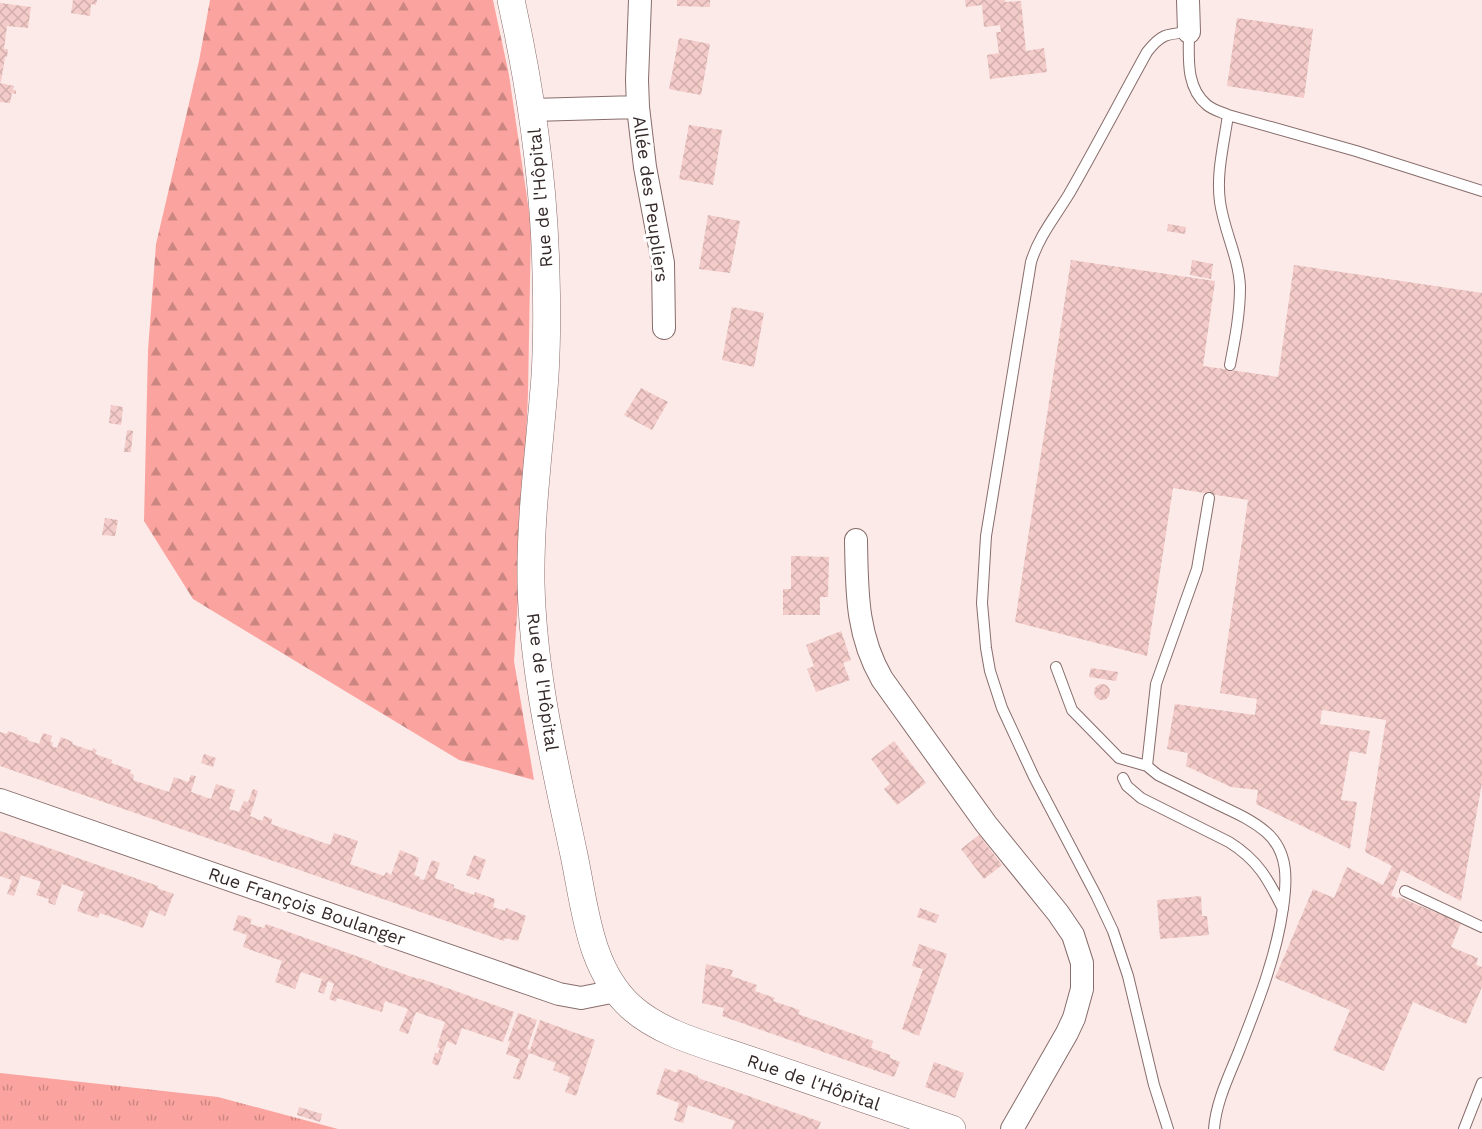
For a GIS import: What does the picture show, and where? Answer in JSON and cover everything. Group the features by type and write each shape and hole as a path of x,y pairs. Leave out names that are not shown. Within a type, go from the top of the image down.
{"street":[{"name":"Rue de l'Hôpital","path":"511,0 532,110 542,193 546,254 545,376 531,543 535,655 543,708 591,936 603,970 616,992 639,1014 665,1029 952,1129"},
{"name":"Allée des Peupliers","path":"640,0 638,107 645,167 663,263 664,327"},
{"path":"1188,0 1189,32"},
{"name":"Allée des Peupliers","path":"532,110 638,107"},
{"path":"856,540 856,579 862,632 873,664 986,824 1066,924 1082,963 1079,1003 1074,1018 1012,1129"},
{"name":"Rue François Boulanger","path":"0,800 559,994 581,998 616,992"}],"lane":[{"path":"1168,1129 1154,1085 1128,976 1113,931 1034,777 998,699 986,648 982,603 987,526 1034,249 1069,194 1146,52 1154,42 1169,33 1189,32 1189,69 1195,90 1206,104 1228,115 1356,151 1482,191"},
{"path":"1228,115 1219,172 1220,201 1224,227 1236,261 1240,285 1239,314 1230,365"},
{"path":"1147,766 1156,684 1197,569 1209,498"},
{"path":"1056,667 1072,710 1119,758 1147,766 1158,775 1247,818 1267,833 1281,851 1286,875 1281,925 1272,960 1216,1113 1214,1129"},
{"path":"1123,778 1127,786 1141,798 1240,849 1264,873 1283,909"},
{"path":"1405,891 1482,927"},
{"path":"1464,1129 1482,1083"}],"green space":[{"path":"210,0 493,0 509,75 531,225 528,394 514,661 534,780 459,760 193,599 144,521 148,350 156,244 199,61"},
{"path":"0,1073 218,1097 338,1129 0,1129"}],"building":[{"path":"73,0 97,0 96,5 91,4 90,16 71,13"},
{"path":"677,0 710,0 710,7 677,6"},
{"path":"965,0 1021,1 1026,51 1044,48 1047,72 990,79 987,55 999,53 996,32 1001,32 1000,25 984,27 982,5 966,7"},
{"path":"0,3 31,7 28,28 7,26 4,49 8,49 1,82 0,82"},
{"path":"1237,18 1313,29 1304,98 1227,86"},
{"path":"679,38 710,44 701,95 669,89"},
{"path":"0,83 14,86 13,90 16,90 16,94 12,93 10,103 0,102"},
{"path":"689,125 722,130 713,185 679,179"},
{"path":"708,215 740,221 730,273 699,269"},
{"path":"1168,224 1186,227 1185,234 1167,231"},
{"path":"1071,260 1215,281 1203,366 1278,377 1294,265 1482,293 1482,783 1461,901 1401,870 1391,895 1461,923 1451,947 1478,958 1476,965 1482,967 1482,987 1466,1024 1413,1002 1384,1071 1333,1050 1350,1010 1275,978 1313,889 1334,898 1347,867 1383,885 1392,866 1365,852 1386,720 1322,710 1320,724 1370,731 1366,754 1350,751 1341,800 1357,802 1350,849 1256,804 1258,790 1231,787 1186,766 1188,753 1167,749 1175,704 1255,715 1257,699 1220,693 1248,500 1173,488 1147,656 1015,622"},
{"path":"1192,260 1213,264 1211,279 1190,275"},
{"path":"732,307 764,313 754,367 722,360"},
{"path":"641,388 668,402 652,430 624,415"},
{"path":"111,405 123,407 121,425 109,423"},
{"path":"127,430 133,431 131,452 124,452"},
{"path":"105,518 118,520 115,536 102,535"},
{"path":"791,556 829,557 828,597 820,597 820,615 783,615 783,589 791,589"},
{"path":"841,631 851,660 843,663 850,680 816,692 807,669 814,666 806,645"},
{"path":"1091,668 1118,672 1116,681 1089,677"},
{"path":"1102,684 1108,686 1110,692 1108,698 1102,700 1096,698 1094,692 1096,686"},
{"path":"8,731 39,744 43,733 52,736 50,742 57,748 61,737 73,742 72,744 92,751 93,748 97,750 95,754 131,770 130,773 134,775 133,780 169,792 174,777 188,782 191,775 196,776 191,792 211,799 216,784 235,790 229,809 239,812 244,801 248,802 253,789 258,791 250,816 262,821 264,816 272,819 271,824 330,845 334,833 358,841 350,864 384,876 386,872 391,875 400,850 419,858 414,875 420,877 419,879 424,880 432,860 440,863 435,878 474,895 475,892 495,899 493,907 505,911 506,908 526,916 518,941 505,938 504,941 0,766 0,732 7,734"},
{"path":"894,741 926,783 897,805 884,789 890,784 871,759"},
{"path":"204,754 216,758 213,767 201,763"},
{"path":"0,831 158,886 157,888 174,894 165,916 150,910 143,928 100,913 98,918 77,911 84,892 62,884 55,905 48,903 49,899 36,895 41,882 21,875 14,896 7,894 12,880 0,876"},
{"path":"979,835 1002,865 984,879 961,849"},
{"path":"474,855 486,860 479,880 466,875"},
{"path":"1201,896 1202,916 1207,916 1209,935 1160,939 1157,900"},
{"path":"920,908 939,915 936,923 917,917"},
{"path":"238,915 252,919 250,924 264,928 266,924 514,1012 503,1042 462,1028 456,1045 447,1041 438,1066 432,1063 435,1053 438,1053 440,1048 437,1047 445,1022 416,1012 408,1034 399,1031 408,1009 385,1001 382,1012 337,998 336,1002 329,999 334,984 328,981 324,994 318,992 322,979 301,972 295,989 275,982 282,961 243,947 247,935 233,930"},
{"path":"919,944 947,954 919,1036 902,1029 923,969 912,966"},
{"path":"706,964 733,970 731,976 757,985 755,991 775,998 773,1001 800,1010 798,1014 873,1041 871,1048 890,1055 890,1058 900,1062 894,1077 722,1016 724,1008 702,1003"},
{"path":"518,1013 537,1020 527,1049 530,1050 540,1020 595,1040 576,1096 565,1092 570,1077 553,1070 556,1063 529,1053 520,1080 513,1078 520,1059 506,1054"},
{"path":"934,1062 964,1073 955,1098 925,1087"},
{"path":"665,1068 677,1073 678,1069 821,1122 818,1129 732,1129 735,1121 688,1105 683,1123 674,1120 679,1103 656,1094"},
{"path":"299,1107 322,1114 320,1122 297,1115"}]}
